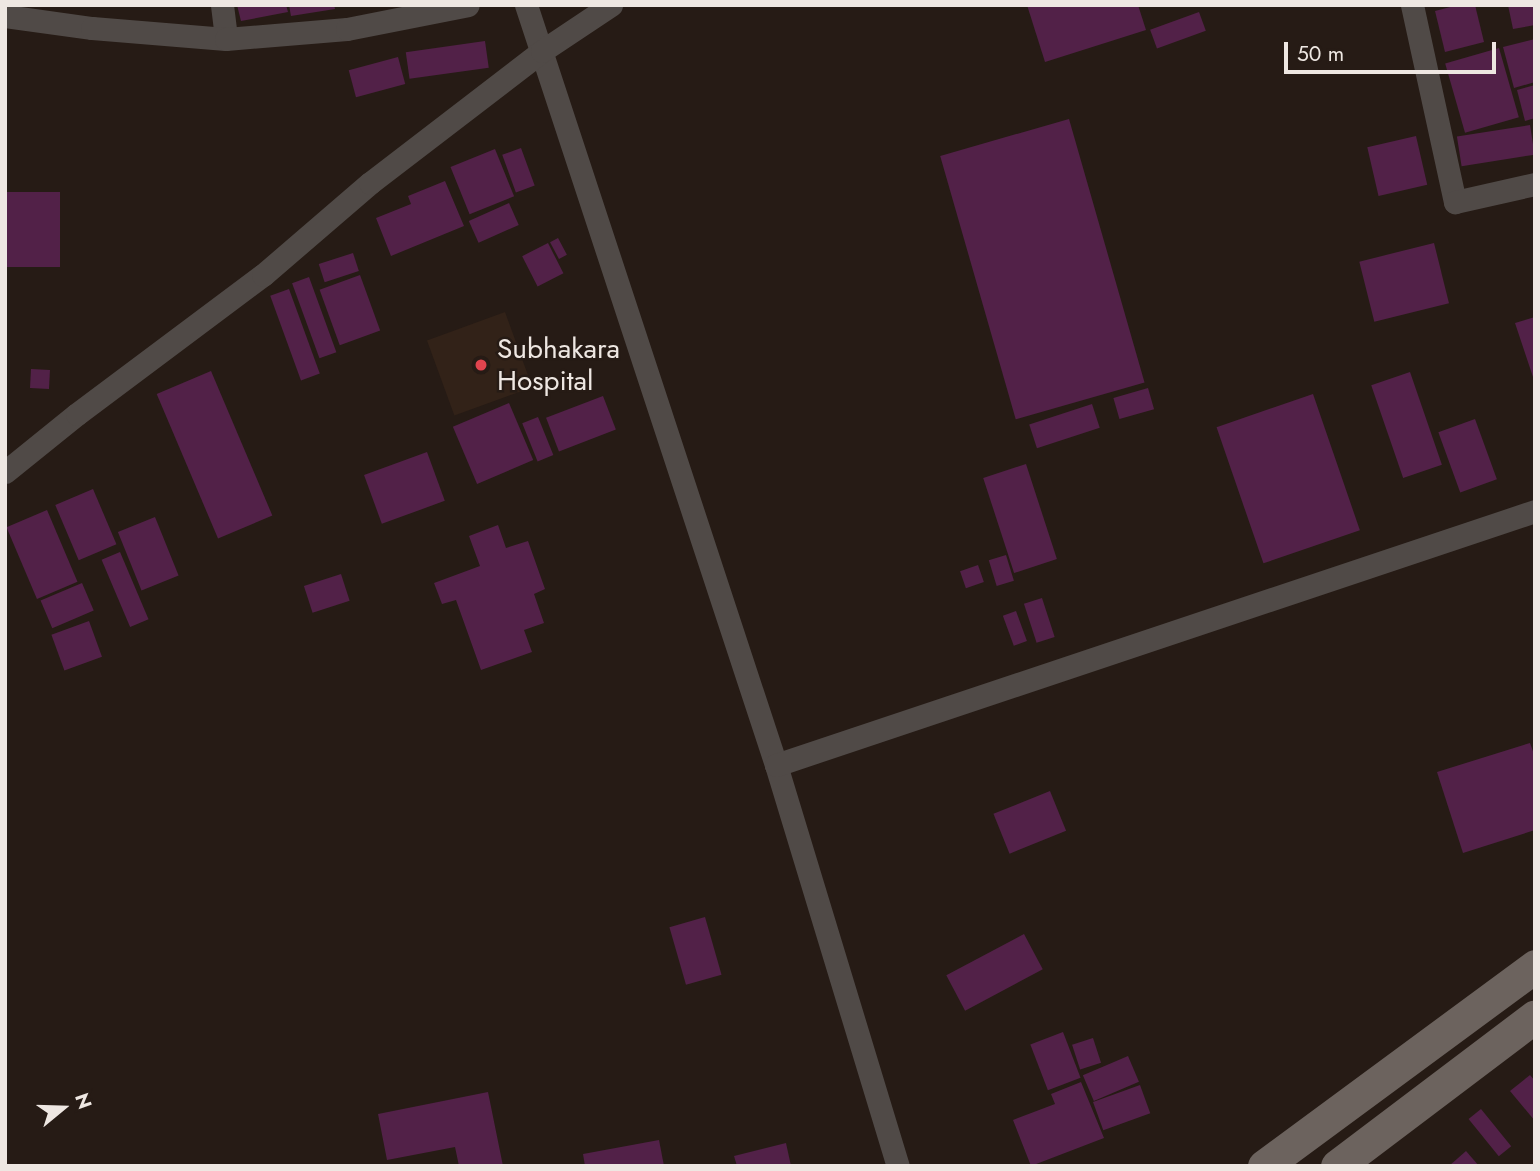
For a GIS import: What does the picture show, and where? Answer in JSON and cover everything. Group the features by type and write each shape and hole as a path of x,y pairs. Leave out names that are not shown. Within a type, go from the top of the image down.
{"main road":[{"path":"1264,1166 1535,966"},
{"path":"1337,1166 1535,1016"}],"street":[{"path":"222,5 226,39"},
{"path":"5,16 91,16 226,39 347,29 468,5"},
{"path":"526,5 776,765 898,1166"},
{"path":"5,472 77,414 262,275 370,183 542,51 611,5"},
{"path":"1412,5 1455,202 1535,184"},
{"path":"776,765 1535,511"}],"shaded area":[{"name":"Subhakara Hospital","path":"505,312 532,387 454,416 427,340"}],"building":[{"path":"237,5 286,5 288,12 241,21"},
{"path":"289,5 334,5 335,9 291,16"},
{"path":"1027,5 1138,5 1146,30 1045,62"},
{"path":"1458,5 1475,5 1484,42 1445,52 1435,11"},
{"path":"1508,5 1535,5 1535,25 1513,29"},
{"path":"1199,12 1206,31 1157,49 1150,30"},
{"path":"1535,39 1535,82 1514,88 1503,47"},
{"path":"485,41 489,68 410,79 406,52"},
{"path":"1499,48 1519,117 1465,133 1445,63"},
{"path":"398,57 405,84 356,97 349,70"},
{"path":"1535,85 1535,118 1525,121 1517,90"},
{"path":"1069,119 1145,382 1016,419 940,156"},
{"path":"1530,125 1535,155 1462,166 1457,137"},
{"path":"1416,136 1427,185 1379,196 1367,147"},
{"path":"521,148 535,186 516,192 502,155"},
{"path":"495,149 514,196 470,214 450,167"},
{"path":"445,181 464,226 391,256 376,218 411,204 408,196"},
{"path":"5,192 60,192 60,267 5,267"},
{"path":"509,203 519,225 479,243 469,221"},
{"path":"558,238 567,255 559,259 550,242"},
{"path":"548,243 563,273 538,286 522,256"},
{"path":"1434,243 1449,303 1374,322 1359,262"},
{"path":"353,253 359,271 325,282 319,264"},
{"path":"360,275 380,330 340,345 320,290"},
{"path":"309,277 336,352 319,358 292,283"},
{"path":"289,289 320,374 301,380 270,296"},
{"path":"1535,317 1535,380 1534,380 1515,323"},
{"path":"31,369 50,370 49,389 30,388"},
{"path":"211,371 272,516 218,539 157,394"},
{"path":"1410,372 1442,465 1403,478 1371,385"},
{"path":"1148,388 1154,409 1119,419 1113,398"},
{"path":"1313,394 1360,530 1263,563 1217,427"},
{"path":"603,396 616,430 559,451 546,418"},
{"path":"509,403 533,460 477,484 453,427"},
{"path":"1092,404 1100,428 1037,448 1029,424"},
{"path":"538,417 553,455 538,461 522,423"},
{"path":"1475,419 1497,479 1460,492 1438,432"},
{"path":"427,452 445,501 382,524 364,475"},
{"path":"1026,464 1057,559 1014,573 983,478"},
{"path":"93,489 116,544 79,560 55,505"},
{"path":"47,510 77,582 37,599 6,527"},
{"path":"155,517 179,575 142,590 118,532"},
{"path":"498,525 506,548 528,541 545,589 534,594 544,623 524,630 532,652 481,670 456,600 442,604 434,583 480,566 469,536"},
{"path":"120,552 149,619 130,627 102,560"},
{"path":"1006,555 1014,581 997,586 989,560"},
{"path":"978,565 984,582 966,588 960,571"},
{"path":"341,574 350,601 313,613 304,586"},
{"path":"82,583 94,611 52,628 41,601"},
{"path":"1042,598 1055,637 1037,643 1024,604"},
{"path":"1016,611 1027,641 1014,646 1003,616"},
{"path":"89,621 102,657 64,670 51,635"},
{"path":"1530,743 1535,757 1535,830 1463,853 1437,772"},
{"path":"1050,791 1066,831 1010,854 993,814"},
{"path":"705,917 722,975 686,985 669,927"},
{"path":"1024,934 1043,969 965,1011 946,975"},
{"path":"1063,1032 1081,1078 1048,1090 1030,1045"},
{"path":"1093,1038 1101,1063 1080,1070 1072,1045"},
{"path":"1128,1056 1139,1082 1094,1101 1083,1075"},
{"path":"1530,1075 1535,1081 1535,1121 1510,1091"},
{"path":"1081,1082 1104,1138 1031,1166 1013,1120 1055,1104 1051,1094"},
{"path":"1140,1085 1150,1113 1103,1130 1093,1102"},
{"path":"488,1092 503,1166 459,1166 455,1147 387,1160 378,1114"},
{"path":"1481,1109 1511,1146 1499,1156 1469,1119"},
{"path":"659,1140 664,1166 585,1166 583,1154"},
{"path":"786,1143 791,1166 737,1166 734,1156"},
{"path":"1466,1151 1479,1166 1449,1166"}],"place":[{"name":"Subhakara Hospital","path":"481,365"}]}
